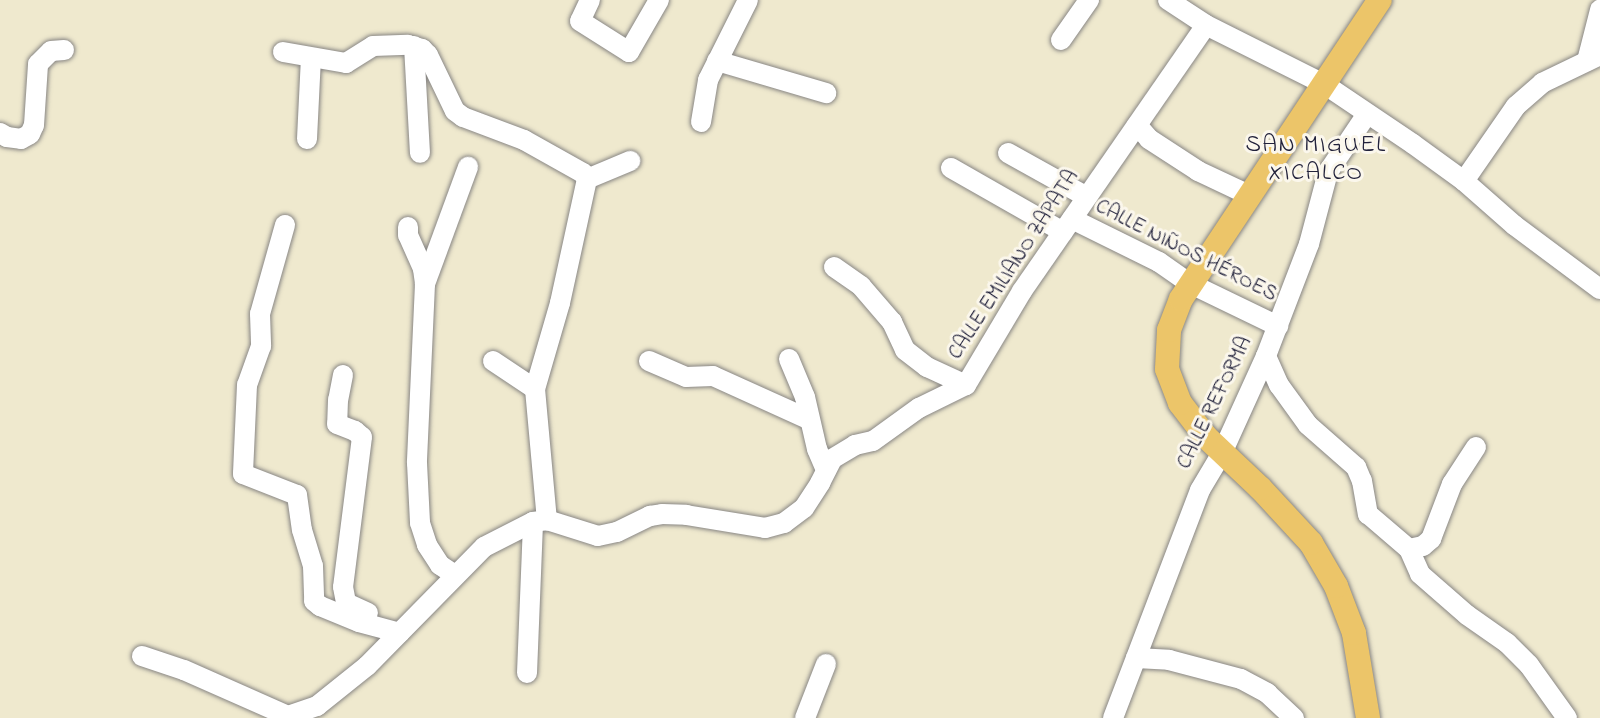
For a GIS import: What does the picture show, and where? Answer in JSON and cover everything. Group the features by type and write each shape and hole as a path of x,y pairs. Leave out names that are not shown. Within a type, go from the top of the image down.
{"main road":[{"path":"1368,718 1354,633 1336,586 1311,543 1206,437 1180,403 1167,369 1169,330 1181,298 1380,0"}],"street":[{"path":"590,0 581,17 583,25 629,52 659,0"},
{"path":"701,122 708,80 748,0"},
{"path":"1062,40 1089,0"},
{"path":"1168,0 1206,25 1324,84 1464,181 1514,225 1600,289"},
{"path":"1464,181 1516,106 1542,83 1593,58 1600,10"},
{"name":"CALLE EMILIANO ZAPATA","path":"540,520 598,536 617,532 650,516 662,514 765,528 784,523 804,508 832,459 855,445 873,441 919,408 966,385 1022,291 1206,25"},
{"path":"283,52 346,63 373,46 414,46 428,55 455,111 463,117 524,140 584,172 587,179 561,303 535,389 540,520 527,673"},
{"path":"414,46 420,153"},
{"path":"0,133 7,137 21,138 30,134 34,124 38,64 51,51 64,50"},
{"path":"307,139 311,58"},
{"path":"717,61 826,93"},
{"name":"CALLE REFORMA","path":"1113,718 1200,490 1222,453 1278,326 1309,244 1328,172 1367,114"},
{"path":"1137,125 1149,139 1198,171 1249,195"},
{"path":"1008,153 1087,196"},
{"path":"587,179 630,161"},
{"path":"425,284 468,167"},
{"name":"CALLE NIÑOS HÉROES","path":"951,168 1067,226 1159,262 1191,284 1278,326"},
{"path":"285,225 260,314 261,346 247,385 243,474 297,495 301,523 313,566 314,601 320,606 359,622 404,629"},
{"path":"408,227 408,235 423,269 425,284 417,463 420,523 428,545 440,565 455,575"},
{"path":"834,267 861,286 892,322 905,350 927,367 966,385"},
{"path":"1266,356 1279,384 1308,425 1356,468 1362,481 1368,514 1409,549 1420,574 1521,657 1543,682 1567,718"},
{"path":"789,359 805,397 808,419 826,470"},
{"path":"493,361 535,389"},
{"path":"649,361 686,376 713,376 808,419"},
{"path":"343,375 338,400 337,424 355,431 362,437 343,586 346,603 404,629"},
{"path":"1409,549 1423,546 1431,539 1452,484 1476,447"},
{"path":"142,656 184,670 287,717 316,706 368,666 484,547 540,520"},
{"path":"1136,658 1169,660 1241,679 1268,693 1294,718"},
{"path":"805,718 826,664"}],"district":[{"name":"SAN MIGUEL XICALCO","path":"1316,160"}]}
